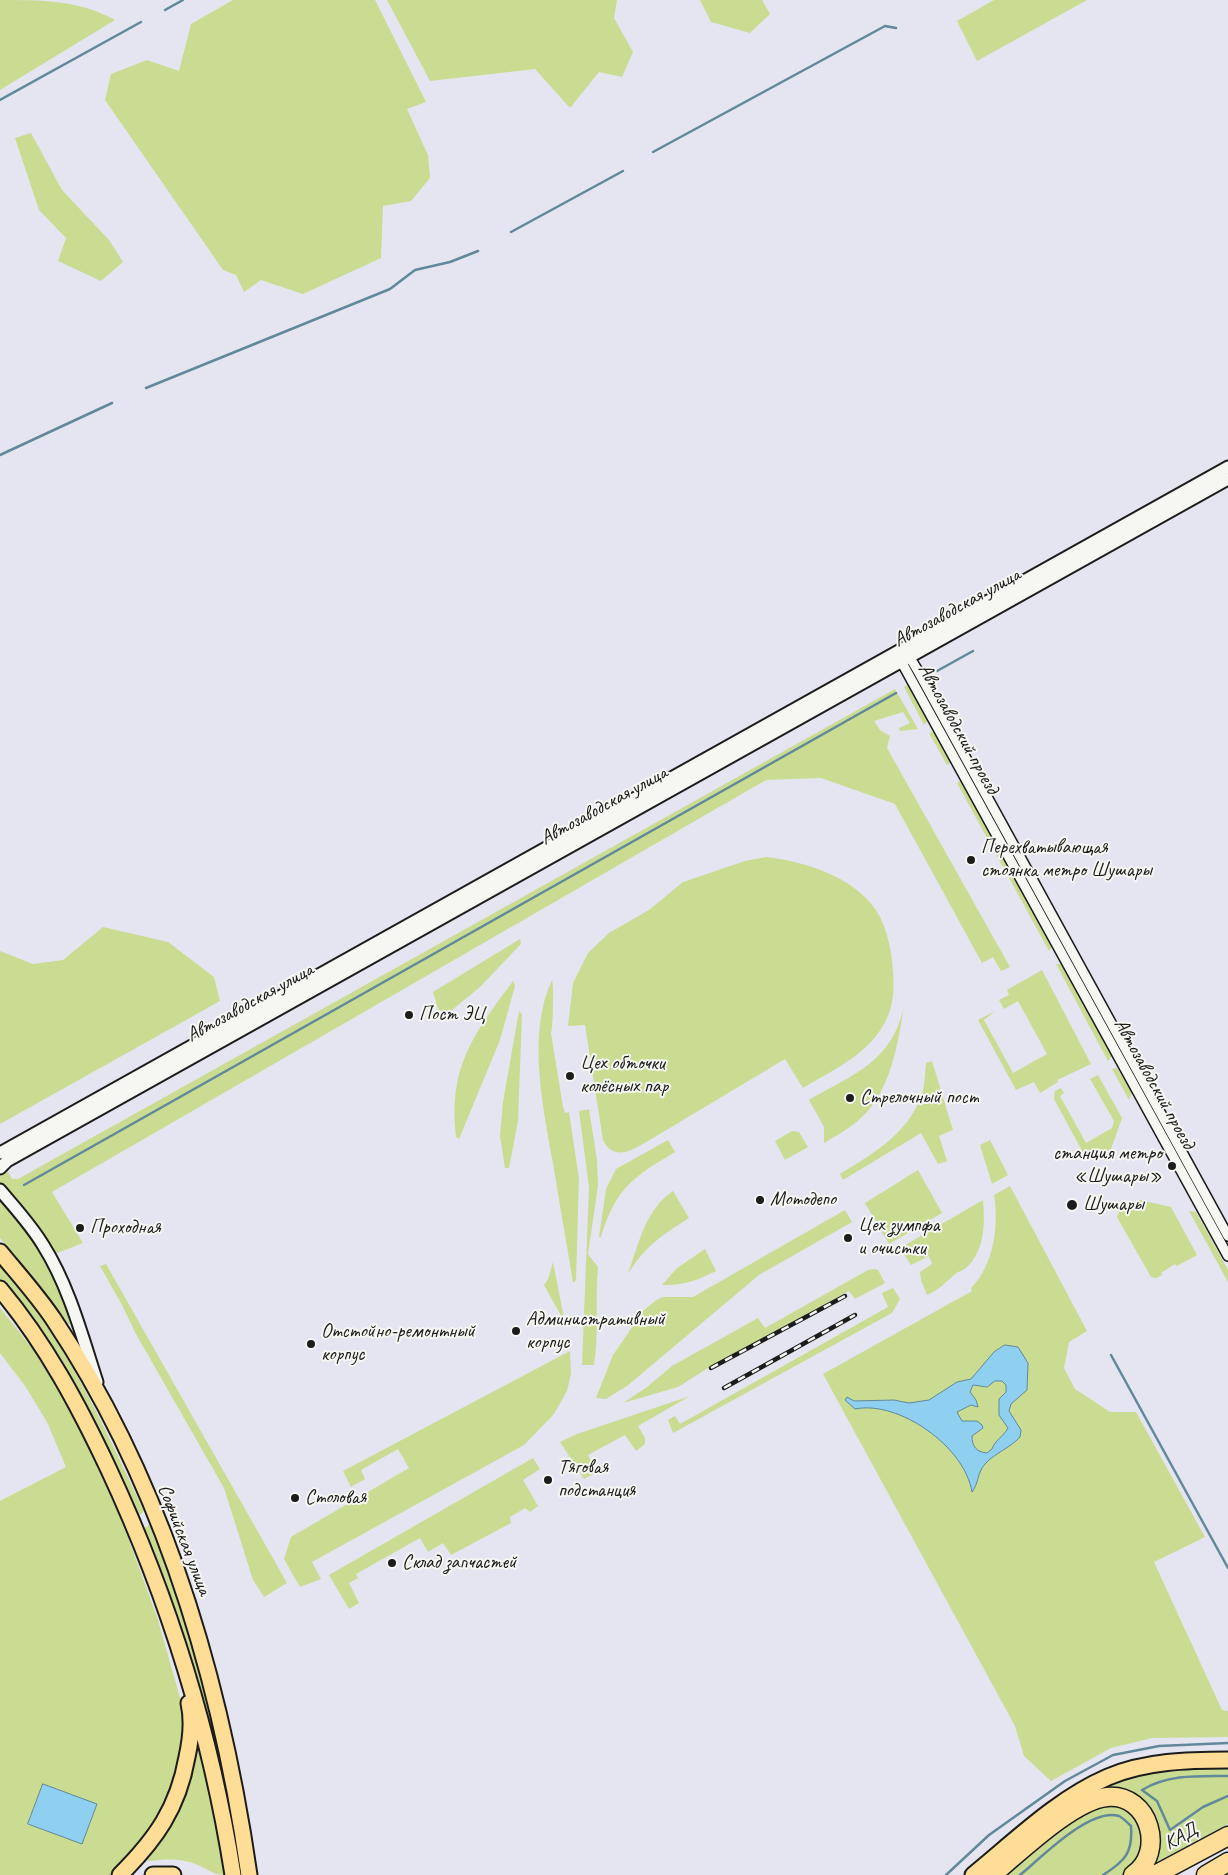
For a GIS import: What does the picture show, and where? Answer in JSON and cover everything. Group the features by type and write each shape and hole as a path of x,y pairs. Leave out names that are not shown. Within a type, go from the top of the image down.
{"highway":[{"path":"992,1875 1058,1822 1082,1806 1098,1799 1110,1797 1123,1799 1136,1805 1144,1813 1149,1824 1150,1851 1133,1875"},
{"name":"КАД","path":"1155,1875 1228,1836"},
{"path":"1206,1875 1228,1862"}],"main road":[{"name":"Софийская улица","path":"0,1252 53,1319 106,1407 154,1510 186,1597 221,1722 235,1786 249,1875"},
{"name":"Софийская улица","path":"0,1289 51,1359 69,1390 131,1519 182,1655 213,1768 233,1875"},
{"path":"131,1519 142,1520 151,1515 154,1510"},
{"path":"120,1875 141,1854 159,1830 169,1814 181,1781 191,1728 182,1655"},
{"path":"974,1875 1054,1808 1109,1777 1139,1768 1201,1760 1228,1760"},
{"path":"153,1875 172,1875"}],"street":[{"name":"Автозаводская улица","path":"0,1168 7,1161 903,656 1228,467"},
{"name":"Автозаводская улица","path":"0,1153 1228,478"},
{"name":"Автозаводский проезд","path":"903,656 1228,1236"},
{"name":"Автозаводский проезд","path":"903,656 1228,1256"},
{"path":"0,1190 30,1225 56,1269 71,1304 106,1407"}],"green space":[{"path":"0,0 60,2 88,8 115,20 0,90"},
{"path":"233,0 375,0 426,102 407,109 428,155 430,178 411,201 383,206 381,258 303,294 261,280 244,292 236,275 223,270 105,100 111,74 147,60 179,71 191,24"},
{"path":"387,0 617,0 614,18 633,52 622,77 599,72 570,108 535,69 430,81"},
{"path":"700,0 762,0 770,14 750,33 711,22"},
{"path":"994,0 1087,0 977,61 957,21"},
{"path":"31,133 62,190 109,240 123,262 101,281 58,261 66,238 39,210 15,138"},
{"path":"909,684 929,720 924,725 904,687"},
{"path":"895,689 918,729 900,731 899,728 910,723 903,712 874,721 880,730 890,736 887,748 1010,967 1001,971 993,957 982,963 895,804 821,778 766,780 52,1192 83,1243 55,1254 0,1183 0,1176 6,1168 12,1179 18,1179"},
{"path":"929,733 936,733 952,762 947,765"},
{"path":"962,780 1052,946 1049,951 957,783"},
{"path":"766,857 798,863 830,874 860,892 871,904 883,923 892,958 893,998 886,1021 876,1036 861,1052 803,1088 785,1059 636,1148 624,1152 612,1151 603,1140 585,1025 568,1026 573,983 588,953 609,933 649,910 683,882 745,861"},
{"path":"103,927 168,942 214,977 220,1001 0,1124 0,951 33,964 63,960"},
{"path":"520,939 521,944 480,987 446,1015 438,1009 433,992"},
{"path":"1056,964 1063,964 1112,1056 1108,1061"},
{"path":"1042,970 1091,1064 1057,1080 1058,1082 1040,1093 1034,1082 1016,1090 978,1020 995,1011 984,1020 1013,1073 1047,1054 1018,1001 1004,1009 999,1000 1009,995 1007,990"},
{"path":"552,980 553,1007 551,1033 563,1107 565,1113 569,1112 579,1179 576,1280 573,1283 542,1099 540,1074 540,1025 544,1002"},
{"path":"513,981 515,986 500,1040 459,1139 456,1137 456,1091 466,1053 486,1018"},
{"path":"904,1006 892,1065 880,1093 872,1106 858,1121 824,1143 824,1127 809,1100 856,1074 881,1053 898,1025"},
{"path":"519,1011 522,1014 518,1121 509,1168 505,1168 500,1136 503,1102"},
{"path":"932,1061 953,1130 939,1136 947,1161 938,1164 921,1133 843,1180 840,1174 889,1141 908,1120 922,1094 926,1063"},
{"path":"1117,1068 1132,1093 1129,1100 1112,1069"},
{"path":"1098,1075 1122,1118 1111,1149 1092,1159 1086,1158 1054,1099 1055,1091 1061,1088 1064,1093 1060,1096 1086,1143 1112,1128 1114,1121 1090,1079"},
{"path":"589,1109 597,1160 598,1186 588,1254 598,1267 597,1329 594,1365 582,1365 589,1187 579,1111"},
{"path":"792,1131 799,1132 808,1147 785,1160 775,1141"},
{"path":"668,1140 675,1152 647,1169 628,1186 613,1207 601,1237 599,1237 606,1189 616,1169"},
{"path":"990,1140 1008,1175 992,1184 980,1145"},
{"path":"918,1170 942,1213 889,1244 865,1203"},
{"path":"1010,1186 1087,1331 1069,1342 1064,1368 1075,1389 1110,1412 1136,1412 1205,1537 1154,1562 1222,1710 1228,1711 1228,1737 1152,1738 1111,1748 1051,1781 1024,1756 1015,1726 823,1374 972,1291 971,1288 985,1268 993,1244 996,1219 994,1195"},
{"path":"673,1191 689,1218 670,1230 648,1248 628,1274 649,1217 663,1199"},
{"path":"0,1199 27,1229 54,1275 70,1323 66,1328 52,1303 0,1238"},
{"path":"983,1200 983,1235 974,1259 965,1269 955,1274 939,1288 927,1295 920,1272 932,1264 929,1256 911,1265 900,1248"},
{"path":"1140,1200 1171,1207 1197,1255 1177,1266 1175,1264 1156,1278 1151,1277 1117,1217 1119,1211"},
{"path":"845,1210 852,1222 759,1275 627,1386 606,1399 596,1398 613,1355 643,1311 655,1301 662,1297 693,1297"},
{"path":"1189,1211 1196,1212 1228,1270 1228,1282"},
{"path":"705,1249 716,1271 690,1282 662,1285 677,1268"},
{"path":"553,1262 565,1323 544,1285 548,1279"},
{"path":"106,1264 287,1583 264,1597 253,1580 224,1488 136,1334 100,1266"},
{"path":"0,1265 37,1312 71,1365 97,1413 144,1511 141,1514 137,1515 55,1349 0,1279"},
{"path":"868,1270 878,1270 885,1283 855,1299 849,1291 708,1368 678,1387 623,1403 647,1387 672,1366 758,1318 765,1328"},
{"path":"893,1288 900,1299 892,1313 673,1433 668,1420 675,1416 680,1424 888,1307 882,1293"},
{"path":"0,1308 44,1363 67,1402 119,1513 157,1617 183,1708 180,1770 163,1817 114,1875 0,1875 0,1501 66,1467 47,1422 25,1386 0,1353"},
{"path":"570,1351 571,1374 567,1391 554,1414 524,1445 312,1562 321,1579 300,1587 284,1559 291,1537 409,1468 398,1449 361,1470 365,1479 351,1487 343,1471"},
{"path":"690,1396 638,1426 645,1438 645,1444 636,1451 625,1435 588,1455 597,1472 584,1479 560,1442 577,1434"},
{"path":"533,1458 540,1469 523,1480 538,1506 530,1512 525,1508 510,1517 511,1523 451,1555 443,1543 428,1552 420,1538 356,1574 358,1578 349,1583 359,1603 349,1609 329,1575"},
{"path":"150,1523 195,1652 224,1771 242,1872 238,1873 142,1528 147,1527"},
{"path":"196,1747 201,1750 228,1875 215,1873 186,1861 149,1861 145,1857 173,1821"},
{"path":"1228,1767 1228,1824 1153,1864 1154,1819 1094,1796 1104,1787 1137,1775 1177,1769"},
{"path":"1120,1804 1138,1816 1146,1846 1126,1875 1000,1875 1089,1808"}],"water":[{"path":"1005,1345 1018,1347 1028,1363 1027,1390 1011,1404 1009,1411 1021,1430 1020,1437 985,1464 972,1492 967,1475 957,1459 944,1444 927,1430 910,1419 891,1412 872,1408 855,1409 845,1400 847,1397 854,1401 894,1400 909,1403 929,1400 957,1382 971,1379 994,1352","holes":["995,1381 1002,1381 1006,1385 1006,1392 999,1399 999,1415 1008,1428 987,1453 975,1448 973,1443 972,1436 983,1428 982,1425 977,1421 962,1421 957,1412 971,1405 978,1407 976,1400 970,1392 973,1385 987,1387"]},
{"path":"43,1784 97,1804 82,1844 28,1824"}],"waterway":[{"path":"165,10 183,0"},
{"path":"0,100 141,22"},
{"path":"653,152 885,26 896,28"},
{"path":"511,232 623,171"},
{"path":"146,388 390,289 415,270 450,262 478,251"},
{"path":"0,455 112,403"},
{"path":"937,671 973,651"},
{"path":"24,1185 896,693"},
{"path":"1111,1355 1228,1568"},
{"path":"946,1875 989,1835 1065,1781 1113,1755 1159,1746 1228,1743"},
{"path":"1228,1776 1184,1777 1162,1781 1142,1790 1157,1801 1170,1830 1203,1807 1228,1796"},
{"path":"1020,1875 1053,1846 1080,1826 1107,1815 1119,1816 1131,1826 1131,1843 1129,1850 1122,1860 1103,1875"}],"railway":[{"path":"711,1368 845,1296"},
{"path":"724,1388 855,1315"}],"place":[{"name":"Перехватывающая стоянка метро Шушары","path":"971,860"},
{"name":"Пост ЭЦ","path":"409,1015"},
{"name":"Цех обточки колёсных пар","path":"570,1076"},
{"name":"Стрелочный пост","path":"850,1098"},
{"name":"станция метро «Шушары»","path":"1172,1166"},
{"name":"Мотодепо","path":"760,1200"},
{"name":"Шушары","path":"1072,1205"},
{"name":"Проходная","path":"80,1228"},
{"name":"Цех зумпфа и очистки","path":"848,1238"},
{"name":"Административный корпус","path":"516,1331"},
{"name":"Отстойно-ремонтный корпус","path":"311,1344"},
{"name":"Тяговая подстанция","path":"548,1480"},
{"name":"Столовая","path":"295,1498"},
{"name":"Склад запчастей","path":"392,1563"}]}
